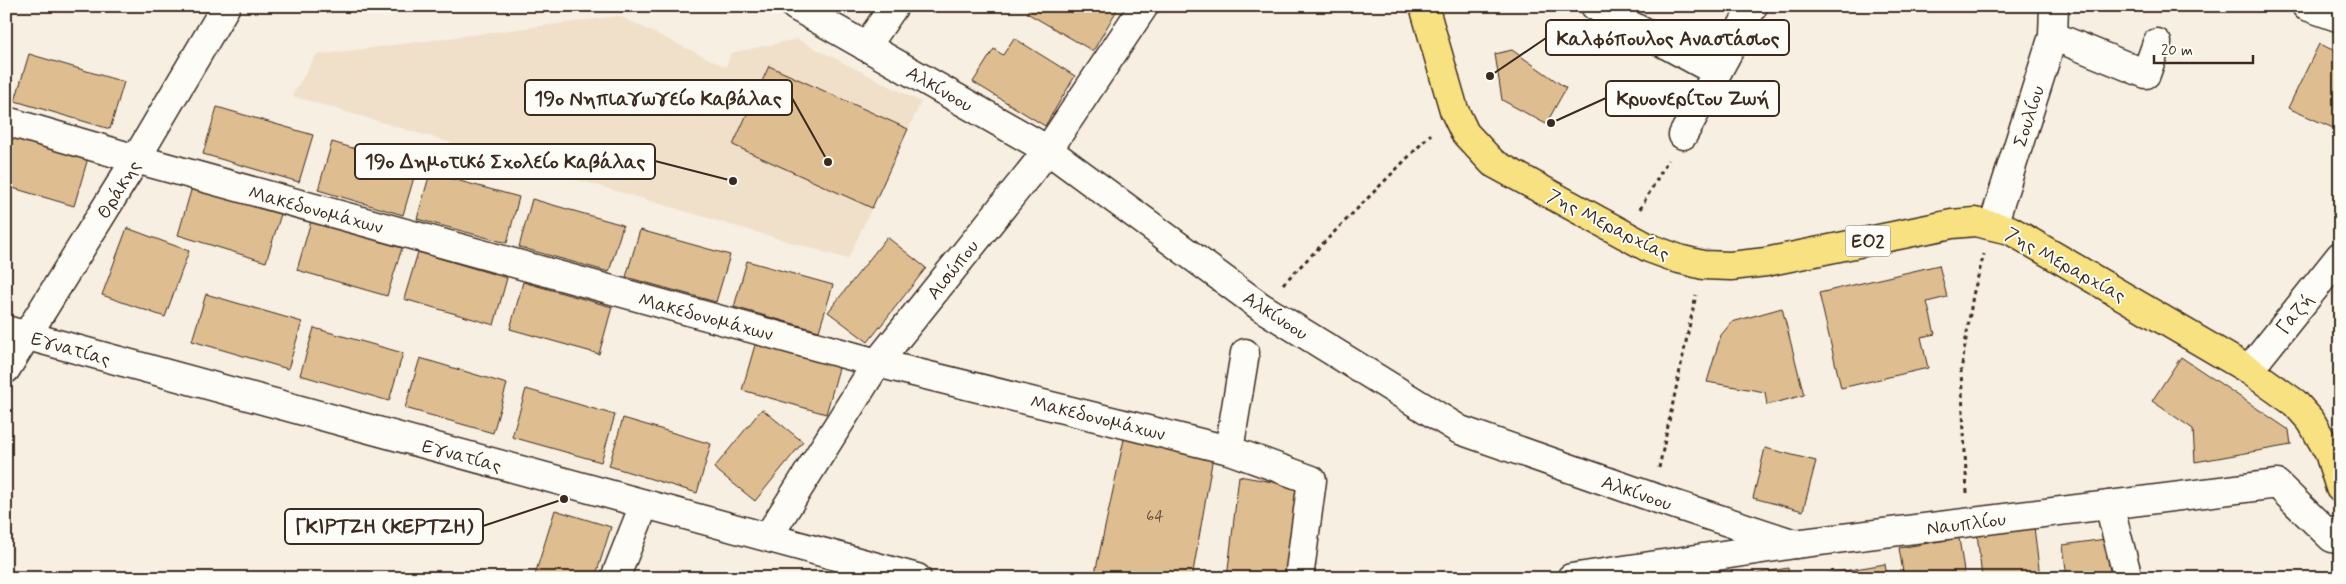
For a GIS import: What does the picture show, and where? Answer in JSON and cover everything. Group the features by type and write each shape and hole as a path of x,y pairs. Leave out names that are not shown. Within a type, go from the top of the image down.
{"main road":[{"name":"7ης Μεραρχίας","path":"1424,6 1454,110 1465,133 1493,163 1624,235 1679,259 1703,265 1731,266 1766,262 1952,224 1975,222 1993,225 2027,238 2249,370 2295,403 2311,421 2329,452 2340,488"}],"street":[{"name":"Θράκης","path":"6,369 16,333 136,159 226,6"},
{"name":"Αλκίνοου","path":"795,6 1048,150 1261,307 1460,430 1652,498 1795,544"},
{"path":"866,46 894,6"},
{"name":"Αισώπου","path":"768,537 877,363 1048,150 1144,6"},
{"path":"1595,6 1717,72"},
{"path":"1683,135 1753,6"},
{"name":"Σουλίου","path":"1993,225 2053,36 2054,6"},
{"path":"2306,6 2340,18"},
{"path":"2053,36 2146,74 2157,43"},
{"name":"Μακεδονομάχων","path":"6,121 136,159 877,363 1229,450 1312,480 1299,578"},
{"name":"Γαζή","path":"2249,370 2340,256"},
{"name":"Εγνατίας","path":"16,333 917,578"},
{"path":"1229,450 1245,353"},
{"name":"Ναυπλίου","path":"1570,578 1795,544 2277,484 2332,538 2340,540"},
{"path":"615,578 644,505"},
{"path":"2109,505 2128,578"}],"path":[{"path":"1261,307 1454,110"},
{"path":"1624,235 1683,135"},
{"path":"1969,523 1961,371 1973,295 1993,225"},
{"path":"1652,498 1703,265"}],"shaded area":[{"path":"619,16 726,67 731,53 797,39 921,102 848,259 292,96 316,55"}],"building":[{"path":"1031,6 1110,6 1117,10 1093,51 1027,13"},
{"path":"1014,38 1075,76 1045,126 973,82 994,49 1003,55"},
{"path":"2319,44 2340,53 2340,131 2288,108"},
{"path":"1512,50 1566,88 1546,124 1502,100 1495,54"},
{"path":"29,54 124,82 110,129 15,101"},
{"path":"769,66 908,129 872,208 733,145"},
{"path":"217,107 313,135 299,182 203,154"},
{"path":"6,135 88,158 74,206 6,186"},
{"path":"332,142 417,167 403,215 318,190"},
{"path":"430,173 519,197 507,243 417,219"},
{"path":"192,187 281,214 266,262 178,235"},
{"path":"532,199 623,225 609,272 519,247"},
{"path":"311,221 402,248 387,296 297,270"},
{"path":"127,228 189,251 165,317 102,295"},
{"path":"640,230 730,255 716,302 626,277"},
{"path":"887,237 926,268 868,342 828,312"},
{"path":"418,252 507,278 494,325 404,299"},
{"path":"747,261 833,285 819,331 734,307"},
{"path":"1939,265 1947,297 1927,302 1935,334 1921,337 1928,368 1841,388 1819,293"},
{"path":"523,282 612,307 599,354 510,329"},
{"path":"206,294 302,322 288,369 192,341"},
{"path":"1782,308 1804,395 1767,405 1765,392 1707,382 1721,335 1732,322"},
{"path":"314,328 403,353 389,401 300,375"},
{"path":"757,338 841,361 826,414 742,390"},
{"path":"2181,357 2289,430 2291,445 2195,462 2193,429 2152,401"},
{"path":"420,358 507,384 493,433 405,408"},
{"path":"526,389 615,415 601,462 512,437"},
{"path":"762,409 803,442 755,501 714,468"},
{"path":"623,418 711,444 697,493 609,466"},
{"path":"1126,430 1214,451 1192,578 1094,578"},
{"path":"1765,448 1816,461 1803,511 1753,498"},
{"path":"1239,476 1301,487 1291,578 1227,578"},
{"path":"555,510 611,527 595,578 534,578"},
{"path":"2034,527 2040,577 1982,578 1977,533"},
{"path":"1959,538 1965,578 1904,578 1899,548"},
{"path":"2105,539 2111,578 2067,578 2063,545"},
{"path":"1885,564 1887,578 1808,578 1808,577"},
{"path":"1788,568 1790,578 1733,578"}],"place":[{"name":"Καλφόπουλος Αναστάσιος","path":"1490,76"},
{"name":"Κρυονερίτου Ζωή","path":"1551,123"},
{"name":"19ο Νηπιαγωγείο Καβάλας","path":"828,162"},
{"name":"19ο Δημοτικό Σχολείο Καβάλας","path":"733,181"},
{"name":"ΓΚΙΡΤΖΗ (ΚΕΡΤΖΗ)","path":"564,499"}]}
